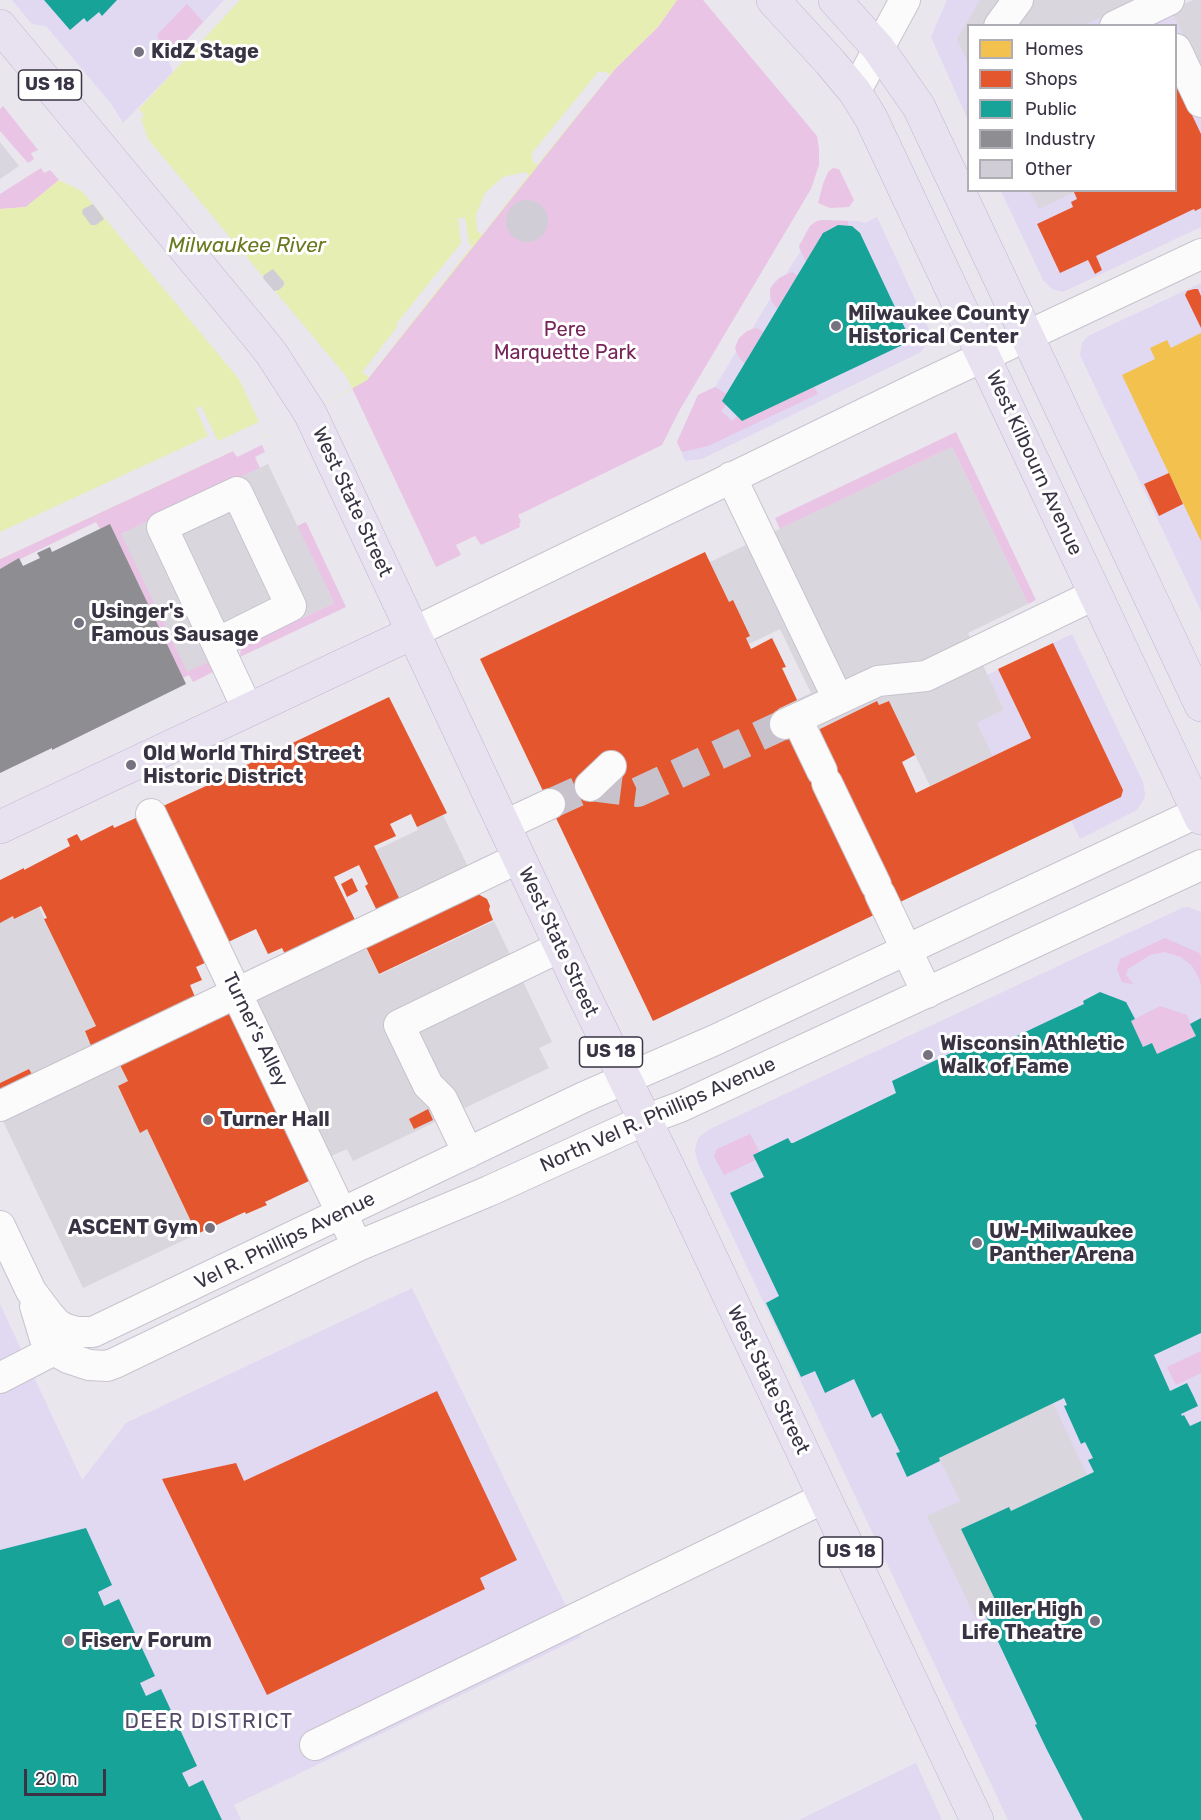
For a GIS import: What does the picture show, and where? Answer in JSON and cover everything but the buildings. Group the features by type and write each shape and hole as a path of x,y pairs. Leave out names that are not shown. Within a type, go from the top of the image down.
{"main road":[{"name":"West Kilbourn Avenue","path":"773,0 830,62 855,92 872,118 1200,814"},
{"path":"835,0 878,48 919,107 1201,705"},
{"name":"West State Street","path":"0,26 271,352 310,413 560,947 645,1120 977,1820"},
{"path":"0,827 412,633"}],"street":[{"path":"855,92 905,0"},
{"path":"1000,24 1018,0"},
{"path":"1120,24 1160,8"},
{"path":"1177,51 1201,102"},
{"path":"412,633 731,477 1201,254"},
{"path":"731,477 838,699"},
{"path":"217,643 291,606 237,492 162,527 248,710"},
{"path":"927,993 824,777 791,722 878,681 926,676 1096,594"},
{"path":"590,786 611,766"},
{"path":"503,826 550,804"},
{"name":"Turner's Alley","path":"151,814 358,1246"},
{"path":"560,947 399,1025 428,1085 442,1099 468,1153 1200,814"},
{"path":"0,1106 519,858"},
{"name":"North Vel R. Phillips Avenue","path":"54,1350 68,1358 89,1365 107,1366 115,1363 358,1246 736,1082 1201,865"},
{"path":"715,1040 736,1082"},
{"name":"Vel R. Phillips Avenue","path":"31,1291 57,1324 66,1329 86,1333 101,1329 468,1153"},
{"path":"0,1226 31,1291 45,1339 54,1350 0,1378"},
{"path":"315,1745 824,1498"}],"shaded area":[{"path":"12,0 224,0 168,60 173,72 123,123 112,105 46,26 32,24"},
{"path":"947,0 1141,0 1151,20 1193,0 1201,0 1201,227 1063,292 1052,289 1043,280 1001,192 1177,192 1177,24 967,24 967,118 931,37"},
{"path":"980,0 1137,0 1086,24 967,24 967,61 957,39"},
{"path":"1193,0 1201,0 1201,73 1171,10"},
{"path":"0,142 19,166 0,179"},
{"path":"1030,192 1075,192 1039,209"},
{"path":"877,217 929,329 928,342 921,352 702,459 685,461 677,442 698,395 715,387 736,352 735,348 739,338 752,329 770,299 770,289 773,283 786,274 800,252 799,246 810,226 823,220 865,223"},
{"path":"1201,283 1201,611 1080,355 1082,343 1088,336"},
{"path":"952,447 1028,604 968,633 1004,710 977,723 993,756 930,786 889,701 879,705 877,702 572,851 537,779 761,673 778,708 811,693 780,629 749,644 746,638 750,636 729,602 710,562"},
{"path":"268,464 334,603 187,672 121,534"},
{"path":"1072,634 1143,782 1145,794 1137,810 1080,839 1031,738 993,756 977,723 1004,710 987,675"},
{"path":"443,815 469,869 400,901 376,850"},
{"path":"39,907 96,1026 85,1031 92,1048 33,1076 29,1069 0,1083 0,923"},
{"path":"1188,907 1201,912 1201,1820 1008,1820 698,1163 696,1145 698,1138 708,1130"},
{"path":"494,921 552,1042 539,1048 549,1068 353,1161 347,1149 327,1158 252,1000 365,946 379,975"},
{"path":"119,1063 128,1081 118,1087 140,1132 147,1129 197,1234 83,1288 2,1119"},
{"path":"412,1288 581,1637 234,1805 241,1820 0,1820 0,1304 82,1480 126,1423"},
{"path":"1053,1403 1087,1475 1011,1511 1008,1507 962,1529 999,1608 976,1619 927,1516 960,1501 939,1458"},
{"path":"916,1763 942,1820 799,1820 893,1774"}],"green space":[{"name":"Pere Marquette Park","path":"677,0 703,0 817,136 819,165 811,189 679,411 662,445 518,515 521,522 520,527 481,545 475,536 456,545 461,555 436,567 352,388 367,380 481,235 477,231 543,157 615,69 658,27"},
{"path":"187,4 203,22 168,60 157,35"},
{"path":"3,106 38,150 31,153 34,159 28,163 0,131 0,109"},
{"path":"41,168 44,173 50,170 59,180 26,207 0,209 0,194"},
{"path":"833,168 839,169 854,200 849,207 830,208 818,203 828,172"},
{"path":"823,220 848,221 848,225 838,225 827,230 806,262 799,246 810,226"},
{"path":"792,272 798,276 778,309 771,301 770,289 779,278"},
{"path":"757,328 764,332 745,364 735,348 739,338 747,331"},
{"path":"814,386 818,394 708,446 682,452 677,442 698,395 715,387 727,394 726,405 721,411 732,421 737,416"},
{"path":"956,432 1036,600 1028,604 952,447 780,529 775,518"},
{"path":"262,445 265,452 255,457 260,468 121,534 213,672 193,682 189,675 183,678 110,525 100,529 96,522 0,569 0,559 233,451 237,457"},
{"path":"306,522 346,607 240,657 241,647 334,603 297,526"},
{"path":"1165,938 1199,953 1201,985 1192,966 1181,957 1164,952 1150,955 1128,969 1126,975 1133,984 1122,982 1117,969 1120,959"},
{"path":"1160,1006 1187,1015 1196,1036 1157,1054 1152,1043 1143,1047 1131,1021"},
{"path":"750,1134 762,1157 724,1175 714,1156 717,1149"},
{"path":"1201,1351 1201,1373 1176,1385 1167,1367"}],"water":[{"name":"Milwaukee River","path":"240,0 677,0 658,27 615,69 367,380 267,438 265,436 0,559 0,209 26,207 59,180 139,109"}],"pier":[{"path":"598,72 606,72 610,75 537,165 533,162 532,153"},
{"path":"139,109 144,115 141,118 148,139 346,376 352,388 267,438 262,429 265,436 0,559 0,532 208,436 196,408 201,406 218,441 259,422 239,379 82,191 59,180"},
{"path":"525,172 529,175 482,235 477,231 476,215 485,193 503,177"},
{"path":"458,218 465,218 469,243 472,246 369,377 362,372 397,327 397,323 461,243"}],"tunnel":[{"path":"550,804 590,786 638,792 785,724"}],"place":[{"name":"KidZ Stage","path":"139,52"},
{"name":"Milwaukee County Historical Center","path":"836,326"},
{"name":"Usinger's Famous Sausage","path":"79,623"},
{"name":"Old World Third Street Historic District","path":"131,765"},
{"name":"Wisconsin Athletic Walk of Fame","path":"928,1055"},
{"name":"Turner Hall","path":"208,1120"},
{"name":"ASCENT Gym","path":"210,1228"},
{"name":"UW-Milwaukee Panther Arena","path":"977,1243"},
{"name":"Miller High Life Theatre","path":"1095,1621"},
{"name":"Fiserv Forum","path":"69,1641"}],"district":[{"name":"DEER DISTRICT","path":"209,1722"}]}
